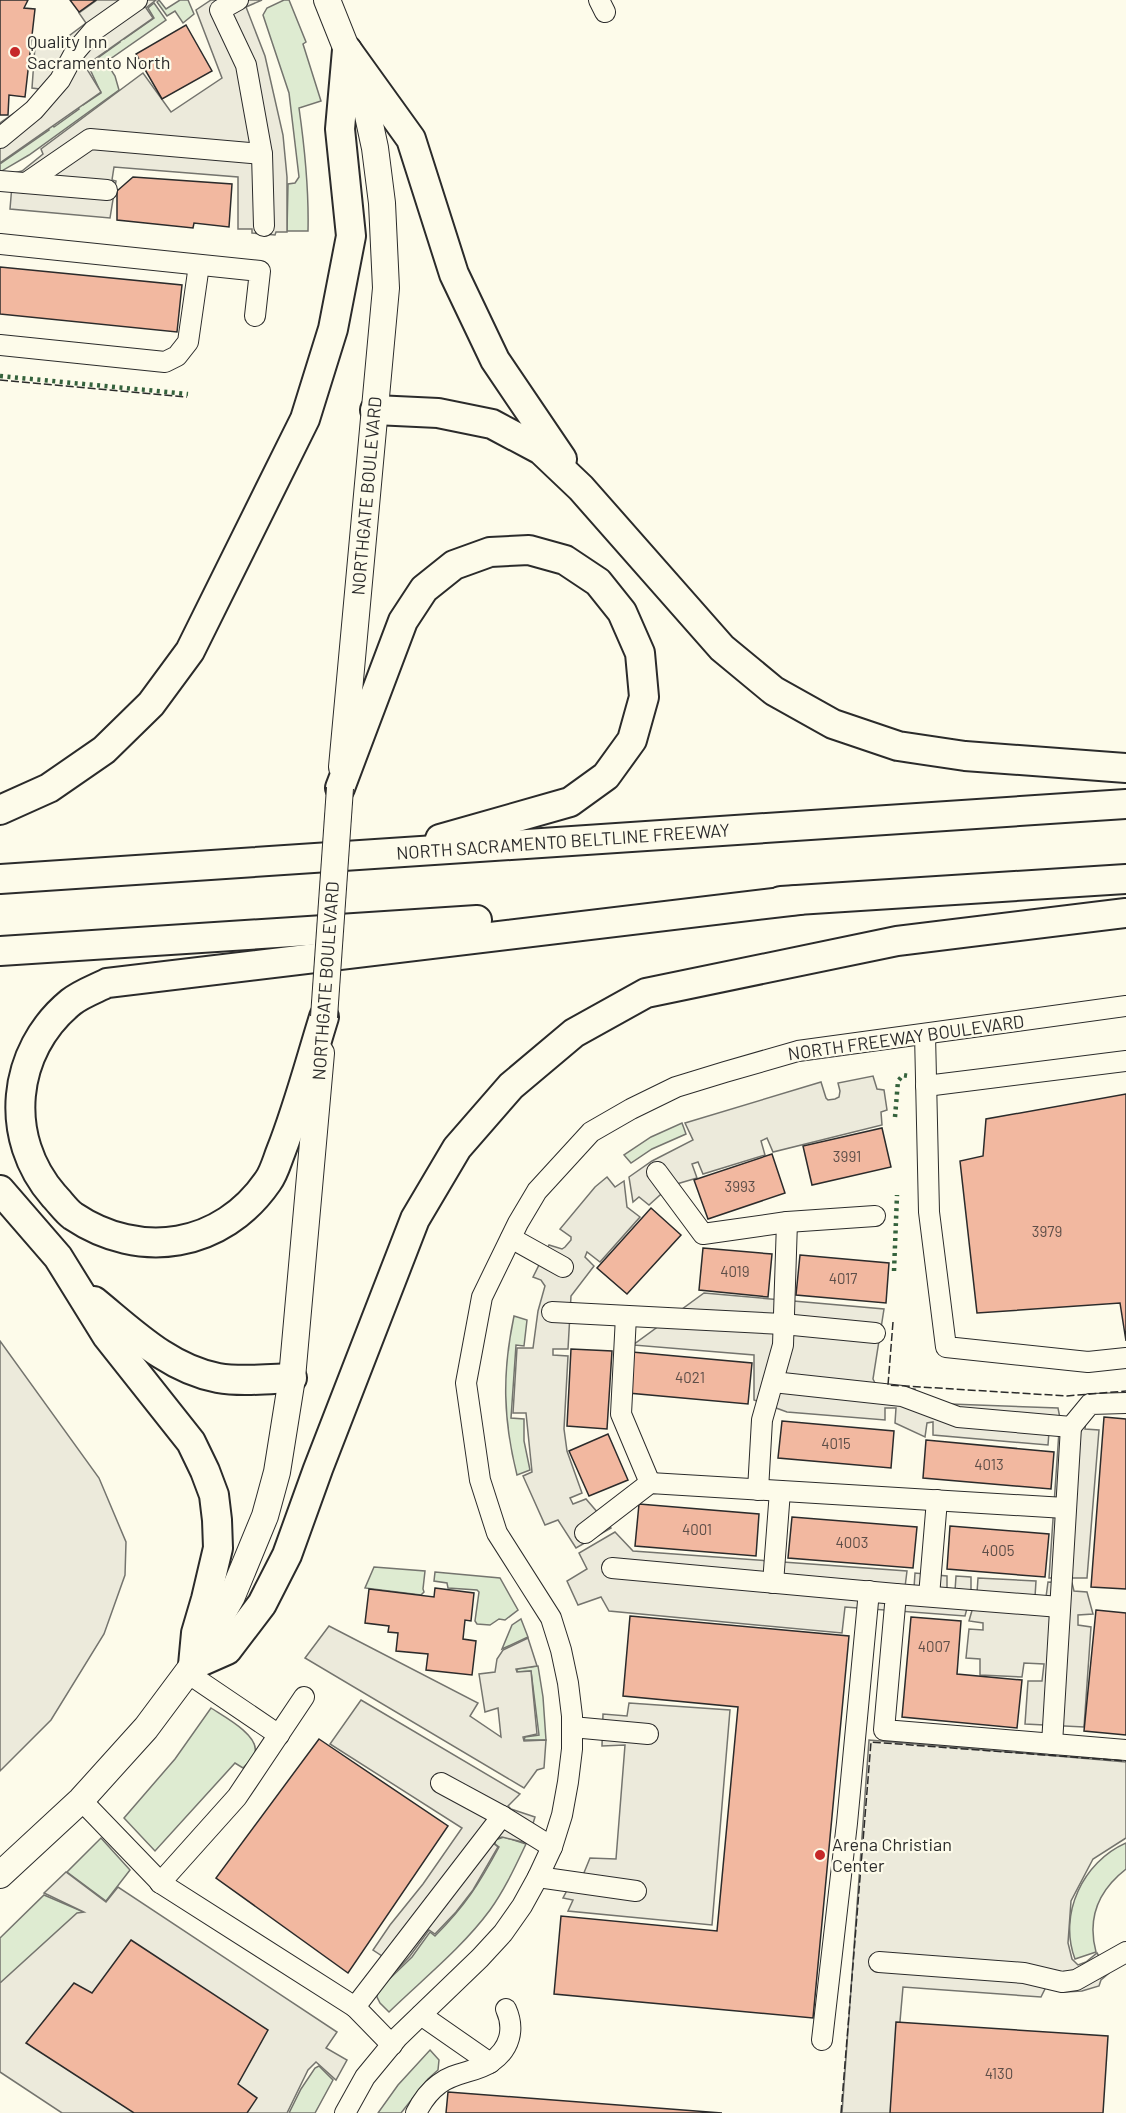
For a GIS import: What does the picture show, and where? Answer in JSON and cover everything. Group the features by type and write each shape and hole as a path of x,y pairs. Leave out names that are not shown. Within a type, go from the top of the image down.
{"highway":[{"path":"347,50 411,139 454,274 495,360 581,488"},
{"path":"0,810 49,788 104,750 151,704 190,651 305,419 333,329 351,236 340,129 347,50"},
{"path":"375,410 438,412 492,424 542,450 581,488 722,648 774,691 834,724 898,746 965,756 1126,768"},
{"path":"340,788 403,621 424,589 454,565 490,552 500,551 529,550 566,560 598,582 622,612 640,652 644,697 632,740 606,776 570,802 392,854"},
{"name":"NORTH SACRAMENTO BELTLINE FREEWAY","path":"0,879 1126,804"},
{"path":"0,951 1126,879"},
{"path":"324,1017 286,1137 269,1179 240,1214 200,1236 156,1244 111,1236 71,1215 41,1181 24,1144 19,1105 26,1065 44,1030 72,1002 107,983 799,900"},
{"path":"190,1669 227,1650 262,1604 287,1555 415,1219 457,1148 510,1086 574,1034 646,993 897,941 1126,913"},
{"path":"0,1190 58,1257 107,1336 191,1442 205,1471 214,1495 218,1548 196,1633 190,1669"},
{"path":"81,1291 148,1345 181,1366 219,1378 292,1378"}],"main road":[{"name":"NORTHGATE BOULEVARD","path":"0,1875 81,1800 146,1728 190,1669 232,1596 265,1516 277,1472 292,1378 324,1017 340,788 386,288 382,214 366,106 327,0"}],"street":[{"path":"0,138 34,110 60,80 75,52 93,31 137,0"},
{"path":"238,0 220,10 246,65 262,154 264,226"},
{"path":"26,183 90,139 262,154"},
{"path":"0,181 106,190"},
{"path":"0,244 260,271 255,316"},
{"path":"0,345 165,362 177,356 188,342 200,265"},
{"name":"NORTH FREEWAY BOULEVARD","path":"345,2113 365,2077 392,2045 480,1959 502,1933 538,1877 552,1847 562,1815 568,1782 572,1727 568,1683 561,1650 551,1618 497,1533 480,1480 466,1383 482,1297 537,1191 591,1132 631,1109 676,1088 798,1051 1126,1006"},
{"path":"925,1034 929,1212 946,1347 1088,1362 1126,1358"},
{"path":"926,1086 1126,1061"},
{"path":"657,1172 703,1234 787,1222 875,1216"},
{"path":"758,1490 762,1420 783,1345 787,1222"},
{"path":"511,1238 563,1267"},
{"path":"552,1312 783,1324 876,1333"},
{"path":"626,1316 621,1414 650,1483"},
{"path":"773,1382 903,1396 958,1417 1071,1427"},
{"path":"1052,1744 1071,1427 1090,1404 1126,1403"},
{"path":"585,1533 650,1483 1065,1508"},
{"path":"773,1583 780,1491"},
{"path":"929,1596 937,1500"},
{"path":"612,1568 1060,1607"},
{"path":"822,2040 847,1823 869,1591"},
{"path":"896,1594 884,1730 1126,1749"},
{"path":"190,1669 279,1735"},
{"path":"861,1670 889,1672"},
{"path":"160,1882 237,1797 304,1697"},
{"path":"572,1727 648,1734"},
{"path":"441,1783 502,1816 552,1847"},
{"path":"81,1800 160,1882 355,2007 392,2045"},
{"path":"355,2007 502,1816"},
{"path":"538,1877 636,1891"},
{"path":"879,1962 1024,1972 1062,1982 1076,1980 1126,1952"},
{"path":"416,2113 423,2098 440,2083 490,2063 508,2045 511,2030 506,2009"},
{"path":"421,2015 490,2063"}],"green space":[{"path":"159,0 166,9 180,0 188,0 194,14 183,23 175,11 167,16 157,2"},
{"path":"289,0 306,42 303,44 321,101 299,108 306,169 308,231 287,231 288,184 295,183 299,177 289,93 263,15 267,8"},
{"path":"154,3 166,20 106,62 115,76 119,90 29,155 0,172 0,164 49,130 43,120 47,117 54,127 79,109 72,99 76,96 83,105 101,93 88,65 120,42 114,33 117,30 124,39 154,18 148,8"},
{"path":"682,1123 686,1134 652,1149 631,1163 624,1155 651,1137"},
{"path":"514,1316 527,1320 524,1346 516,1345 511,1418 524,1419 524,1441 530,1470 517,1475 509,1435 506,1396 507,1357"},
{"path":"374,1567 425,1571 424,1592 421,1595 365,1588"},
{"path":"435,1572 500,1578 518,1610 505,1620 499,1619 490,1625 477,1624 475,1621 479,1592 448,1588 447,1583 434,1581"},
{"path":"521,1619 528,1637 502,1649 512,1625"},
{"path":"538,1666 546,1740 524,1740 525,1737 539,1735 531,1671 517,1672 517,1669"},
{"path":"211,1708 252,1739 255,1752 243,1768 235,1763 155,1851 124,1818 175,1759"},
{"path":"504,1837 526,1844 510,1878 495,1902 455,1950 389,2012 377,1997 378,1990 412,1957 430,1932 435,1936 455,1915 478,1884 499,1847 495,1844 495,1840"},
{"path":"101,1838 130,1870 106,1901 67,1872"},
{"path":"1126,1843 1126,1869 1102,1896 1094,1916 1096,1952 1075,1959 1070,1925 1072,1908 1078,1891 1086,1876 1098,1863"},
{"path":"44,1895 86,1913 0,1991 0,1938"},
{"path":"430,2050 439,2060 438,2070 401,2113 378,2113 398,2085"},
{"path":"319,2066 333,2080 315,2113 289,2113 301,2089 315,2068"}],"shaded area":[{"path":"97,0 156,0 146,8 153,18 85,66 101,92 0,163 0,123 47,90 32,88 35,46 54,47 86,23 79,13"},
{"path":"211,0 262,0 246,7 265,56 283,135 287,177 287,232 276,232 275,235 252,233 252,229 238,229 238,177 114,167 112,180 116,181 110,218 10,209 13,173 22,171 43,154 41,149 143,73 171,112 222,78 196,10"},
{"path":"873,1076 877,1089 884,1090 887,1110 881,1112 882,1125 773,1152 767,1138 761,1141 765,1155 703,1174 698,1162 692,1164 697,1178 670,1186 649,1205 639,1197 633,1202 629,1177 652,1161 693,1140 685,1123 821,1082 826,1098 835,1099 839,1097 838,1083"},
{"path":"607,1177 615,1187 624,1181 627,1207 640,1217 600,1262 587,1252 585,1257 594,1266 571,1296 568,1349 553,1349 553,1355 568,1356 564,1429 567,1451 582,1493 570,1498 573,1504 586,1499 611,1528 576,1548 558,1520 545,1525 523,1476 532,1472 526,1413 513,1413 517,1348 533,1348 538,1311 545,1286 541,1280 533,1277 549,1245 562,1249 571,1240 571,1237 560,1229 595,1187"},
{"path":"704,1293 884,1309 873,1379 877,1387 915,1389 919,1401 923,1403 1058,1408 1060,1418 1086,1420 1085,1429 1099,1430 1087,1578 1049,1578 1059,1431 1049,1432 1048,1445 933,1435 933,1422 927,1423 925,1437 895,1423 896,1408 885,1408 885,1420 787,1412 754,1400 754,1355 633,1345"},
{"path":"0,1341 99,1478 126,1542 125,1575 104,1634 51,1720 0,1771"},
{"path":"615,1532 633,1551 907,1571 905,1587 914,1588 915,1573 947,1576 947,1590 955,1591 956,1576 971,1577 971,1593 965,1616 845,1607 842,1633 609,1611 601,1597 578,1605 567,1581 587,1569 579,1553"},
{"path":"978,1578 1036,1581 1035,1597 1046,1597 1048,1582 1072,1583 1074,1591 1087,1592 1093,1614 1078,1615 1078,1625 1091,1627 1084,1727 1025,1724 1028,1681 1042,1681 1044,1664 1024,1663 1022,1677 980,1675 980,1659 966,1658 969,1629 983,1630 983,1623 969,1621 977,1593"},
{"path":"329,1626 478,1703 470,1716 501,1737 498,1708 485,1712 479,1674 495,1672 497,1659 503,1650 528,1638 537,1666 516,1669 517,1672 531,1671 537,1734 523,1737 524,1741 546,1740 544,1768 537,1770 524,1788 305,1658"},
{"path":"361,1700 520,1794 508,1806 535,1817 527,1843 502,1837 494,1839 493,1843 498,1847 473,1890 435,1934 429,1930 397,1970 373,1950 462,1828 330,1744"},
{"path":"629,1703 730,1710 712,1925 568,1911 573,1900 563,1898 573,1879 579,1885 590,1858 616,1859 625,1745 602,1746 603,1714 627,1716"},
{"path":"869,1740 1126,1762 1126,1838 1093,1859 1071,1901 1068,1943 1072,1959 1078,1965 1097,1953 1109,1973 1101,1980 1099,1986 1082,1991 1065,1992 1046,1987 1041,1997 903,1987 892,2113 842,2113"},
{"path":"66,1872 106,1902 118,1887 337,2032 326,2048 347,2060 336,2080 316,2062 308,2070 287,2113 62,2113 0,2072 0,1983 77,1913 84,1912 44,1893"}],"building":[{"name":"Quality Inn Sacramento North","path":"0,0 28,0 24,8 35,9 25,97 9,95 8,115 0,115"},
{"path":"70,0 96,0 79,12"},
{"path":"186,25 212,71 162,99 136,54"},
{"path":"133,177 232,184 229,227 194,223 193,228 117,220 117,191"},
{"path":"0,267 182,285 177,332 0,314"},
{"path":"1126,1094 1126,1341 1120,1303 977,1313 960,1161 983,1156 986,1119"},
{"path":"882,1128 891,1167 812,1185 803,1146"},
{"path":"772,1154 785,1193 708,1219 694,1180"},
{"path":"651,1208 681,1235 627,1294 597,1268"},
{"path":"703,1248 772,1254 768,1297 699,1290"},
{"path":"800,1255 889,1263 886,1303 796,1295"},
{"path":"571,1349 612,1351 607,1429 567,1426"},
{"path":"632,1352 752,1363 748,1404 628,1393"},
{"path":"1104,1417 1126,1419 1126,1589 1091,1587"},
{"path":"782,1421 894,1431 891,1468 778,1458"},
{"path":"608,1434 628,1480 589,1496 569,1451"},
{"path":"926,1440 1054,1452 1051,1489 923,1478"},
{"path":"639,1504 759,1514 756,1556 635,1546"},
{"path":"792,1517 917,1527 913,1568 788,1558"},
{"path":"950,1526 1049,1534 1045,1577 947,1569"},
{"path":"435,1588 474,1593 471,1621 465,1620 463,1639 476,1641 472,1675 426,1670 428,1654 396,1651 398,1633 388,1632 389,1626 365,1623 369,1589 434,1597"},
{"path":"1096,1610 1126,1613 1126,1735 1084,1731"},
{"path":"630,1616 849,1636 813,2018 554,1994 561,1916 717,1931 738,1707 623,1696"},
{"path":"911,1617 961,1621 957,1674 1022,1680 1017,1728 902,1717"},
{"path":"319,1739 448,1826 348,1973 216,1878"},
{"path":"131,1940 268,2030 238,2084 257,2098 247,2113 134,2113 26,2043 74,1983 92,1993"},
{"path":"896,2022 1108,2036 1103,2113 890,2113"},
{"path":"448,2092 722,2113 446,2113"}],"hedge":[{"path":"0,376 188,394"},
{"path":"895,1117 898,1081 903,1075 909,1076"},
{"path":"894,1271 897,1195"}],"fence":[{"path":"0,380 187,397"},
{"path":"893,1322 888,1385 1067,1396 1126,1391"},
{"path":"841,2113 871,1742 1126,1761"}],"place":[{"name":"Quality Inn Sacramento North","path":"15,52"},
{"name":"Arena Christian Center","path":"820,1855"}]}
